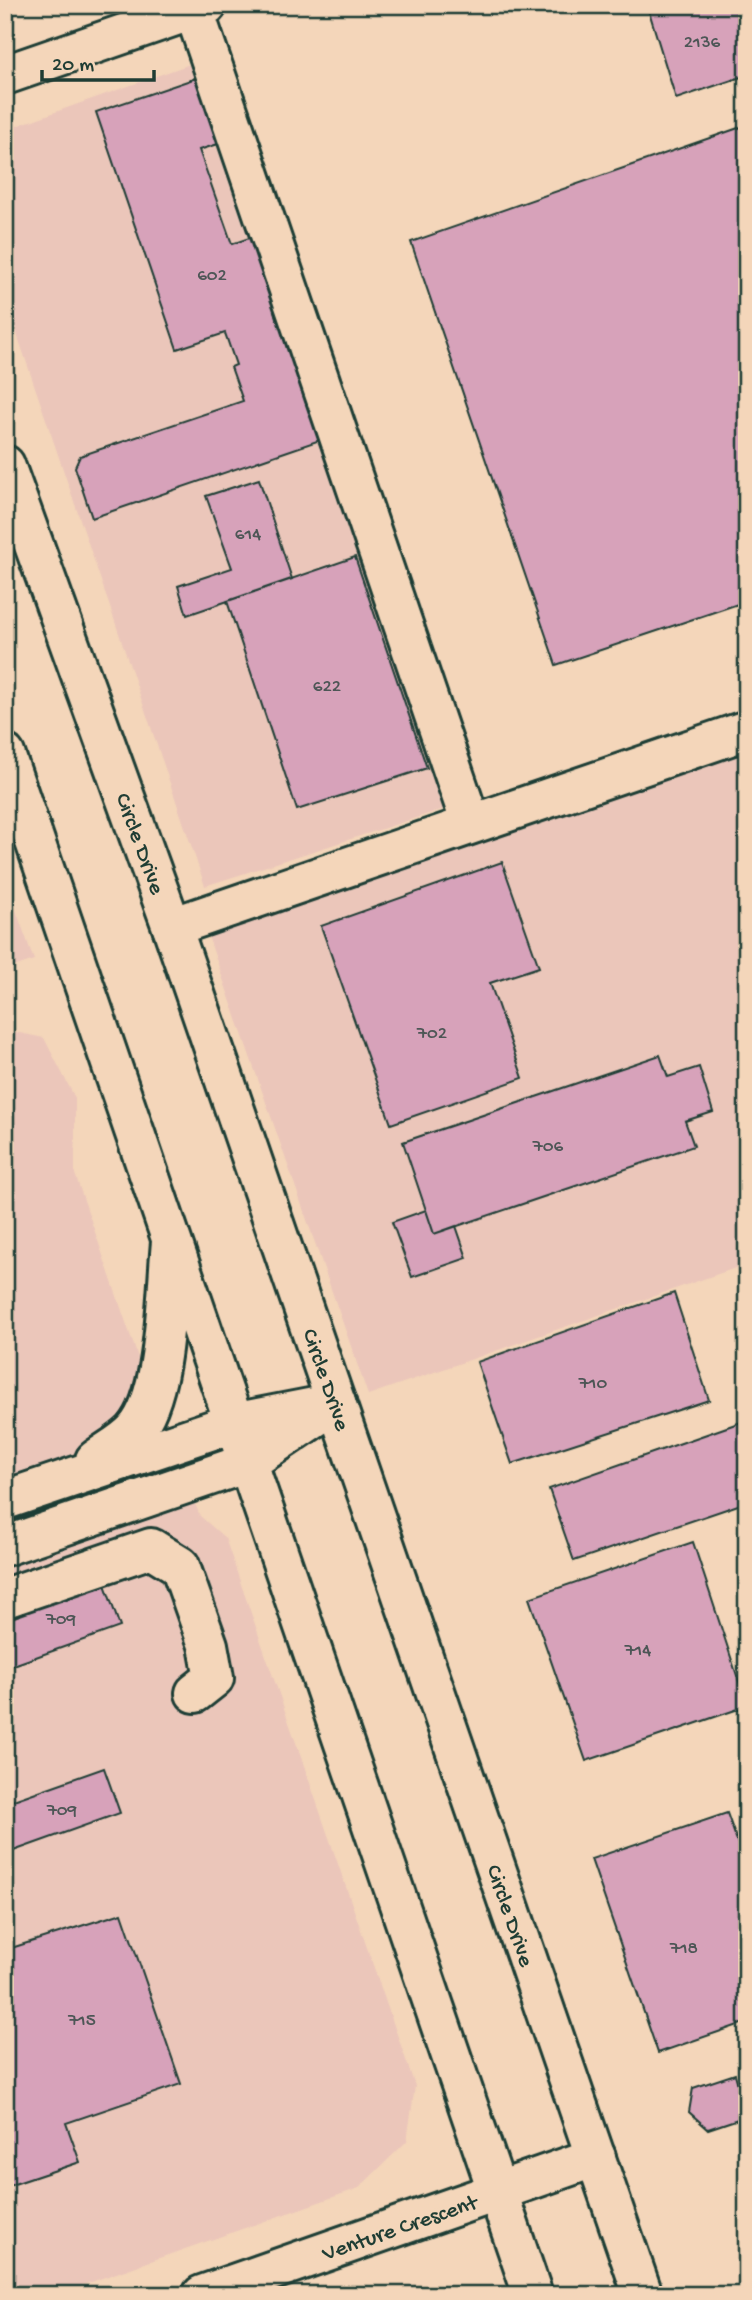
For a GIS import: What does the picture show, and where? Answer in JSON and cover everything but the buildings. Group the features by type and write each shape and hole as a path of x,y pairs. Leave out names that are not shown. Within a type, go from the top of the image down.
{"main road":[{"path":"5,75 198,7 471,824"},
{"name":"Circle Drive","path":"5,465 172,927 643,2295"},
{"path":"172,927 747,730"},
{"path":"5,754 13,805 171,1242 533,2295"},
{"path":"71,1478 134,1431 150,1406 158,1374 171,1242"},
{"path":"5,1500 233,1423 336,1403"},
{"path":"5,1546 247,1463 336,1403"},
{"path":"5,1598 151,1548 180,1566 208,1645 214,1678 195,1693"},
{"name":"Venture Crescent","path":"202,2295 596,2157"}],"shaded area":[{"path":"193,63 447,808 205,886 5,299 5,130"},
{"path":"747,748 747,1264 368,1395 208,936"},
{"path":"5,880 34,960 5,970"},
{"path":"5,1030 44,1038 75,1098 75,1174 143,1372 200,1516 225,1538 415,2086 407,2141 359,2188 54,2295 5,2295"}]}
